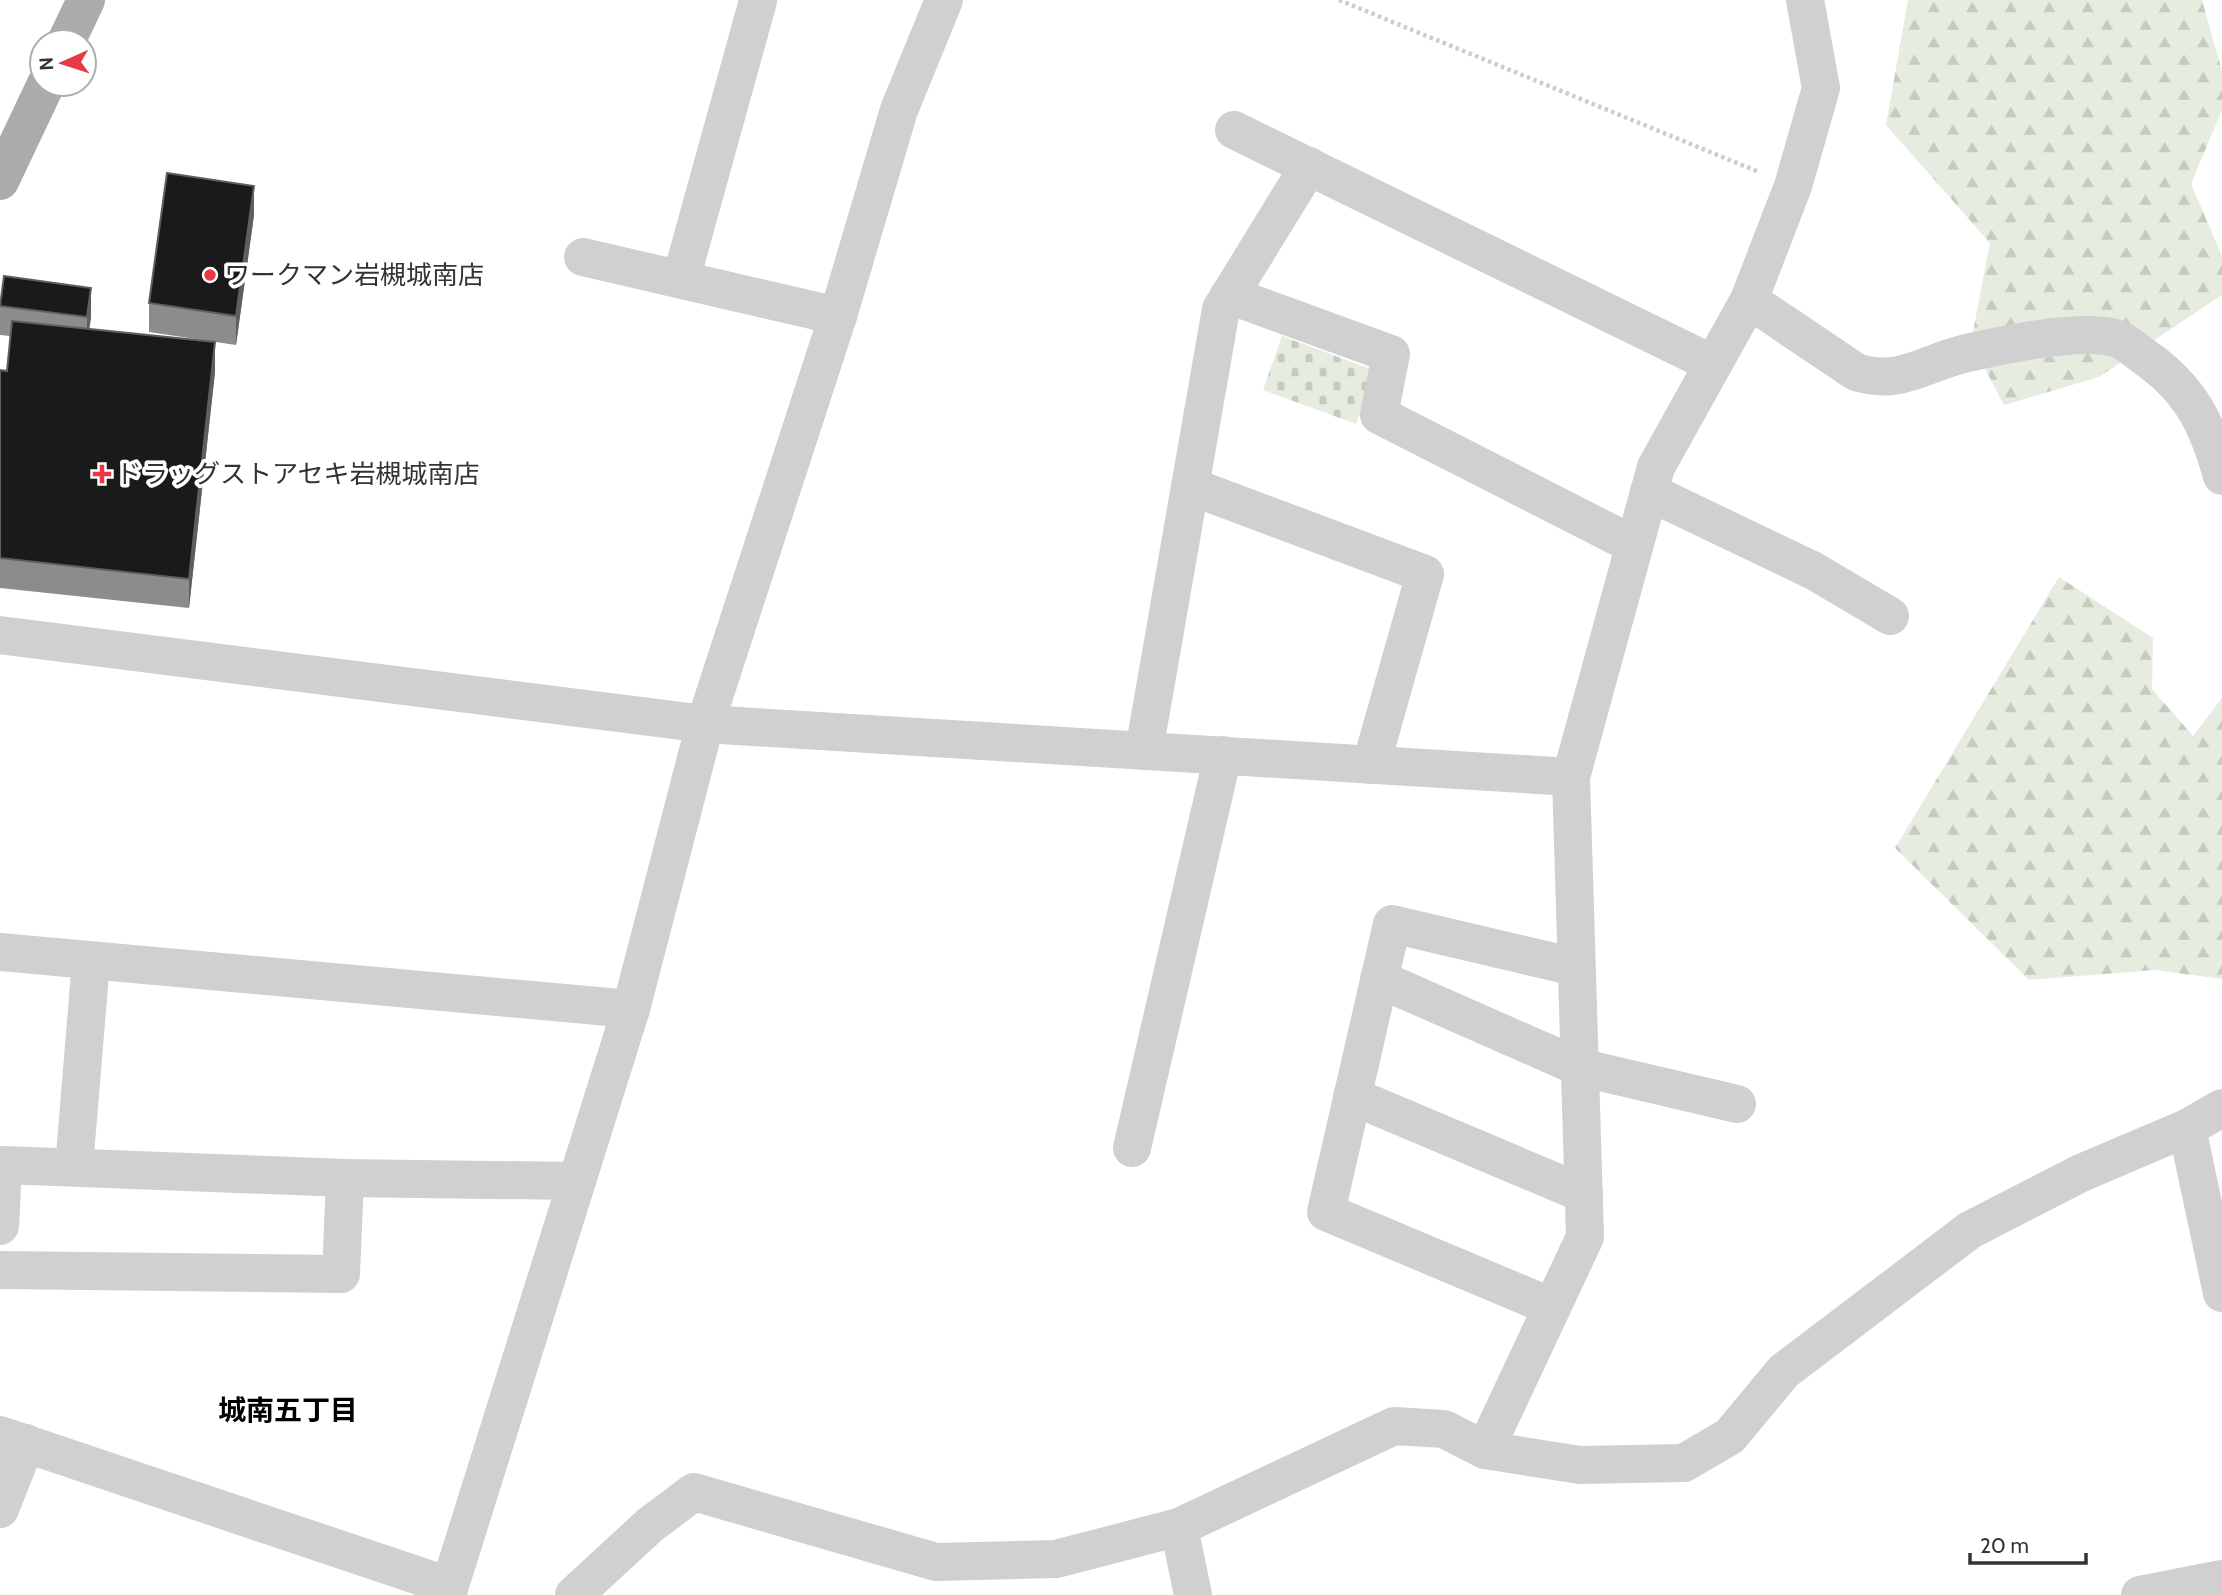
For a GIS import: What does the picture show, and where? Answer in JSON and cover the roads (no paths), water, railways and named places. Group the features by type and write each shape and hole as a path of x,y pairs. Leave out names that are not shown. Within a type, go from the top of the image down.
{"main road":[{"path":"73,28 86,0"},
{"path":"0,181 39,98"}],"street":[{"path":"0,1509 13,1439 448,1591 631,1009 705,724 838,316 899,110 944,0"},
{"path":"1485,1450 1585,1237 1571,777 1656,467 1749,300 1793,186 1821,88 1805,0"},
{"path":"681,279 758,1"},
{"path":"1234,130 1713,365"},
{"path":"1144,751 1220,309 1308,166"},
{"path":"583,257 838,316"},
{"path":"1229,295 1391,354 1379,415 1634,545"},
{"path":"1749,300 1856,372 1875,378 1901,376 1962,355 2073,335 2117,338 2172,375 2210,431 2222,476"},
{"path":"1190,486 1425,574 1371,765"},
{"path":"1648,492 1814,571 1890,616"},
{"path":"0,635 705,724 1571,777"},
{"path":"1132,1148 1223,755"},
{"path":"1552,1307 1325,1212 1392,924 1575,967"},
{"path":"0,952 631,1009"},
{"path":"74,1167 91,961"},
{"path":"1379,979 1579,1067 1737,1104"},
{"path":"1352,1096 1584,1194"},
{"path":"574,1595 650,1525 694,1492 936,1563 1056,1559 1179,1527 1394,1426 1444,1429 1485,1450 1580,1465 1684,1463 1730,1436 1784,1371 1970,1230 2081,1173 2187,1128 2222,1108"},
{"path":"2187,1128 2222,1293"},
{"path":"0,1226 3,1165 345,1178 577,1181"},
{"path":"0,1270 341,1274 345,1178"},
{"path":"1179,1527 1193,1595"},
{"path":"2140,1595 2222,1579"}],"place":[{"name":"ワークマン岩槻城南店","path":"210,275"},
{"name":"ドラッグストアセキ岩槻城南店","path":"102,474"}],"district":[{"name":"城南五丁目","path":"288,1410"}]}
